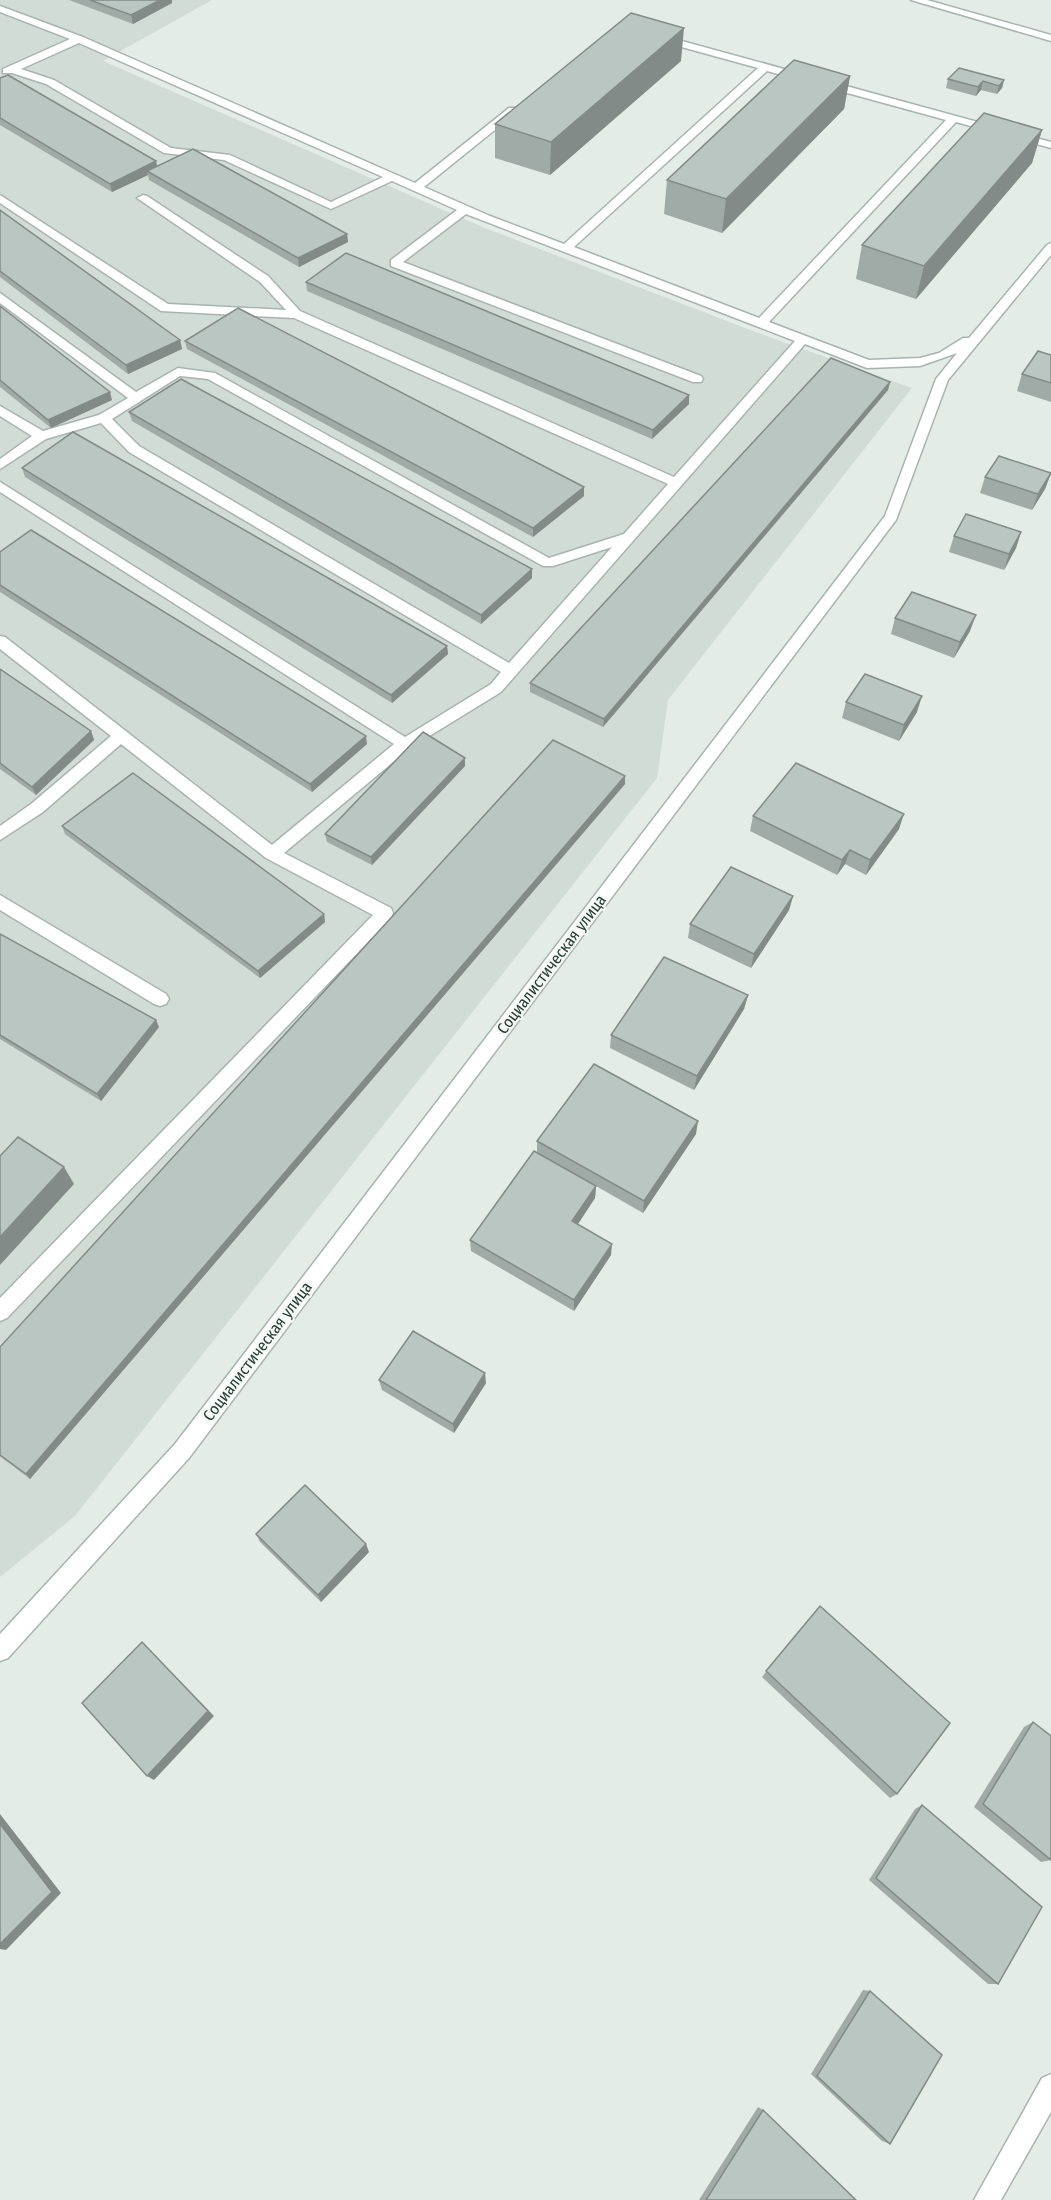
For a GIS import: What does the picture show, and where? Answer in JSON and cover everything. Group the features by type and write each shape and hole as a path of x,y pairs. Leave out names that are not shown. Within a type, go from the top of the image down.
{"street":[{"path":"916,0 1051,38"},
{"path":"0,9 78,39 465,209 867,364 922,364 952,352 988,326"},
{"path":"652,36 1051,145"},
{"path":"0,74 78,39"},
{"path":"566,249 765,67"},
{"path":"11,69 50,82 168,151 226,157 331,206 391,177"},
{"path":"416,188 526,100"},
{"path":"760,324 954,118"},
{"path":"0,198 165,308 296,314 676,483"},
{"path":"143,198 264,279 296,314"},
{"path":"465,209 396,263 697,379"},
{"name":"Социалистическая улица","path":"0,1650 182,1451 891,517 942,379 1051,247"},
{"path":"0,297 136,398"},
{"path":"272,854 405,744 496,688 802,340"},
{"path":"0,465 41,436 104,418 178,372 211,376 548,563 629,537"},
{"path":"0,410 41,436"},
{"path":"104,418 134,449 511,671"},
{"path":"0,486 405,744"},
{"path":"0,641 272,854 385,913 0,1312"},
{"path":"0,834 37,808 122,735"},
{"path":"0,902 159,999"},
{"path":"987,2200 1051,2087"}],"shaded area":[{"path":"0,0 212,0 103,61 485,228 753,331 912,388 668,700 657,778 75,1516 0,1577"}],"building":[{"path":"90,0 160,0 131,15"},
{"path":"631,13 684,28 551,142 495,124"},
{"path":"794,60 850,76 726,199 667,180"},
{"path":"959,68 1004,80 999,86 983,81 978,87 948,79"},
{"path":"8,75 156,161 110,184 0,118 0,78"},
{"path":"984,113 1042,130 924,266 862,245"},
{"path":"193,149 347,234 298,258 147,171"},
{"path":"0,210 180,340 126,365 0,271"},
{"path":"346,253 689,395 653,430 306,282"},
{"path":"0,306 110,392 48,420 0,380"},
{"path":"238,308 584,487 533,528 185,341"},
{"path":"1038,351 1051,355 1051,383 1022,374"},
{"path":"831,358 890,382 604,719 530,683"},
{"path":"181,379 532,569 481,615 129,412"},
{"path":"73,432 447,646 391,695 22,468"},
{"path":"999,456 1051,473 1038,494 985,477"},
{"path":"966,514 1021,532 1009,554 954,536"},
{"path":"31,530 366,736 310,784 0,585 0,552"},
{"path":"912,592 976,615 960,642 895,618"},
{"path":"0,669 91,731 32,787 0,763"},
{"path":"865,674 922,696 904,725 846,702"},
{"path":"423,732 465,758 371,857 325,834"},
{"path":"553,740 625,776 26,1474 0,1455 0,1347"},
{"path":"796,763 904,814 870,860 850,850 842,860 753,816"},
{"path":"133,773 324,914 258,971 62,826"},
{"path":"731,867 793,896 754,954 690,924"},
{"path":"0,934 156,1020 97,1094 0,1035"},
{"path":"664,957 748,995 697,1076 611,1035"},
{"path":"594,1064 698,1121 644,1201 537,1141"},
{"path":"18,1137 64,1167 0,1237 0,1156"},
{"path":"534,1151 596,1186 572,1221 612,1244 574,1300 470,1240"},
{"path":"413,1331 485,1373 453,1424 379,1380"},
{"path":"305,1485 366,1544 318,1595 256,1534"},
{"path":"820,1606 950,1723 897,1794 766,1671"},
{"path":"142,1642 208,1711 147,1776 82,1703"},
{"path":"1033,1722 1051,1736 1051,1860 983,1804"},
{"path":"922,1805 1042,1907 998,1984 876,1878"},
{"path":"0,1824 52,1892 0,1944"},
{"path":"870,1991 942,2055 890,2144 817,2076"},
{"path":"763,2110 856,2200 706,2200"}]}
